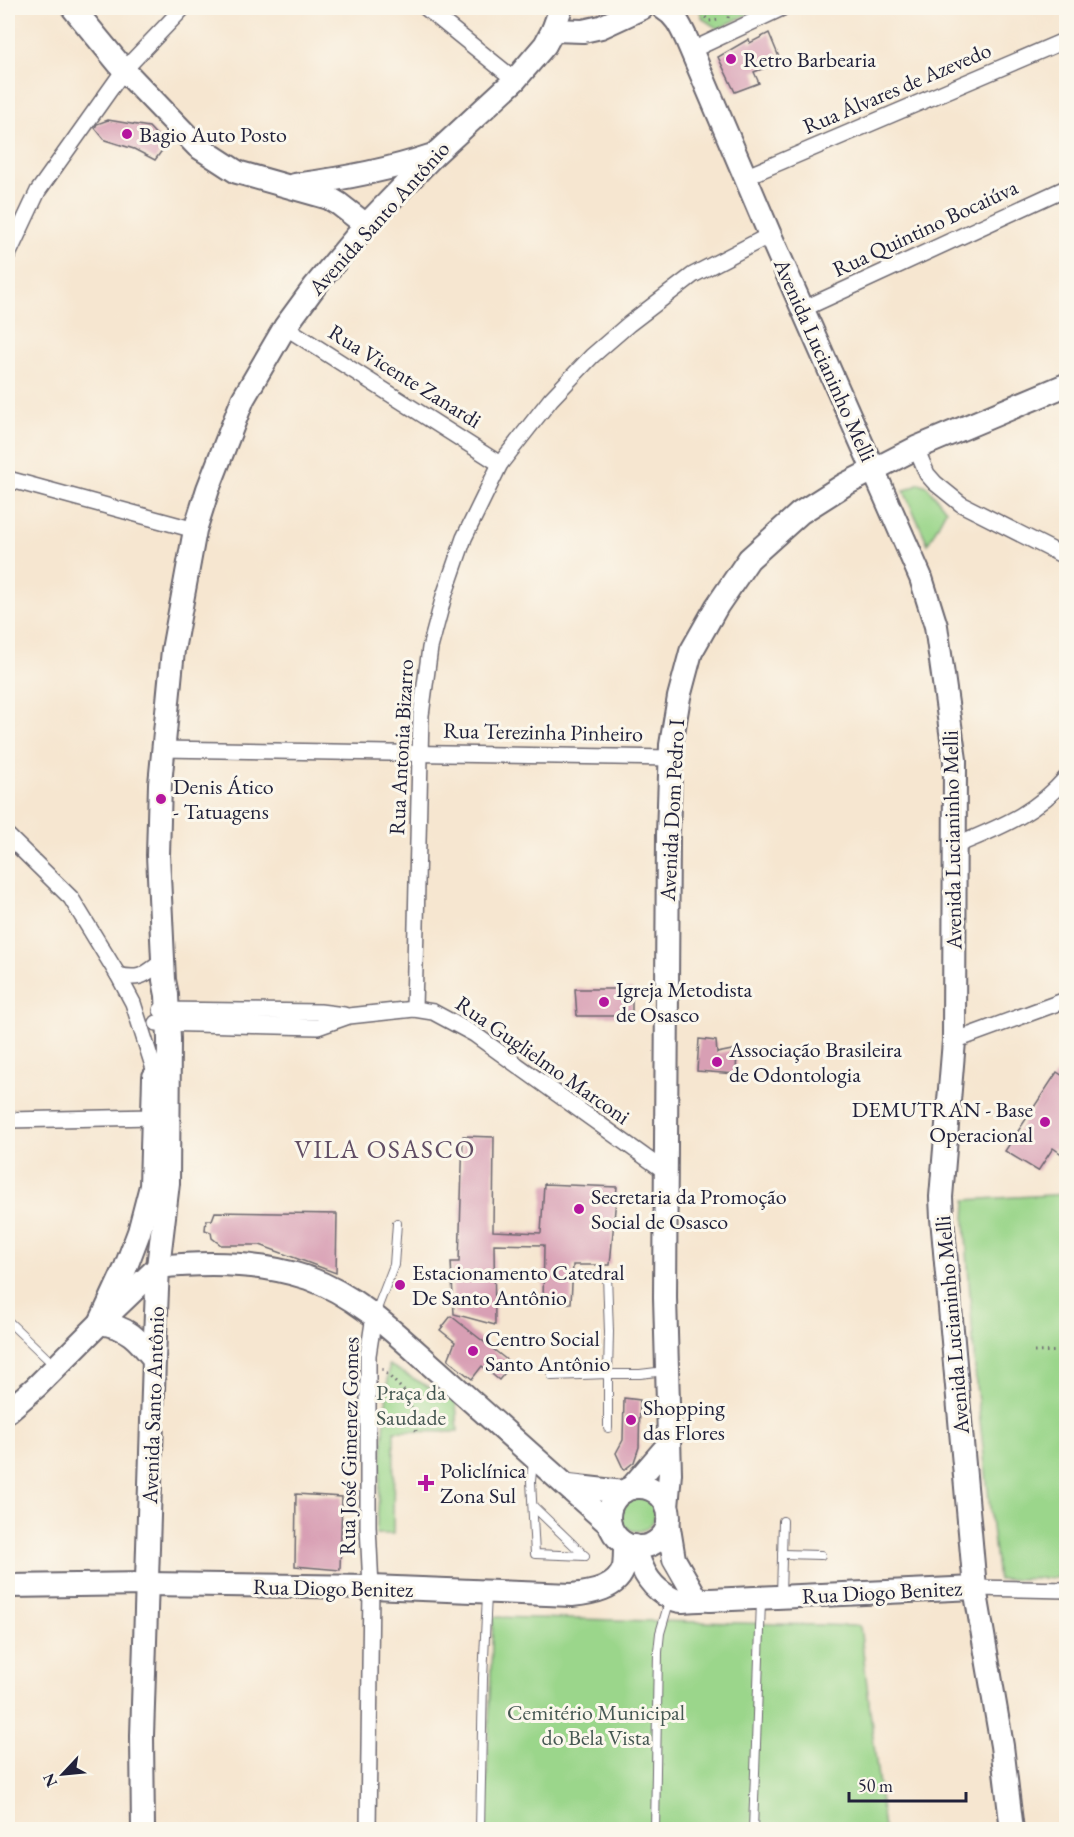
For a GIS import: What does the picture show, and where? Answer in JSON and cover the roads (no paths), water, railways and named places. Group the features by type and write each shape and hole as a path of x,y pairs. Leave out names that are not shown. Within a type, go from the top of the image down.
{"street":[{"path":"73,8 124,70 197,146 237,172 328,198 366,225"},
{"path":"8,255 38,191 124,70 183,8"},
{"path":"426,8 515,80"},
{"name":"Avenida Santo Antônio","path":"143,1830 142,1736 154,1359 158,1267 168,1183 162,1017 159,994 164,971 158,855 163,749 173,650 195,530 208,489 243,399 285,327 315,285 366,225 434,155 515,80 545,45 554,30 561,8"},
{"path":"554,30 583,31 602,27 642,8"},
{"name":"Avenida Lucianinho Melli","path":"663,8 679,22 921,578 936,626 955,760 954,1041 941,1197 975,1588 1002,1746 1012,1830"},
{"path":"690,51 782,8"},
{"name":"Rua Álvares de Azevedo","path":"745,177 1066,40"},
{"path":"281,186 340,179 396,167 434,155"},
{"name":"Rua Quintino Bocaiúva","path":"803,309 1066,188"},
{"name":"Rua Antonia Bizarro","path":"414,1009 421,715 430,648 444,596 464,538 500,464 551,399 592,356 629,324 693,275 770,235"},
{"name":"Rua Vicente Zanardi","path":"285,327 500,464"},
{"name":"Avenida Dom Pedro I","path":"668,1515 670,1473 666,1371 666,1172 670,758 679,696 691,652 717,606 749,559 800,513 873,470 916,448 1066,385"},
{"path":"916,448 927,474 961,504 1066,556"},
{"path":"8,479 195,530"},
{"name":"Rua Terezinha Pinheiro","path":"163,749 670,758"},
{"path":"955,846 1020,818 1056,791 1066,778"},
{"path":"8,837 71,898 133,1003 154,1069"},
{"path":"118,975 132,978 164,971"},
{"path":"954,1041 1066,1000"},
{"name":"Rua Guglielmo Marconi","path":"162,1017 318,1027 350,1016 414,1009 433,1012 474,1034 666,1172"},
{"name":"Avenida Santo Antônio","path":"100,1323 136,1241 151,1186 154,1069 162,1017"},
{"path":"8,1120 153,1117"},
{"path":"8,1411 158,1267 183,1264 246,1265 308,1278 338,1292 374,1316 569,1486 610,1525 614,1534 630,1545 650,1583 670,1598"},
{"name":"Rua José Gimenez Gomes","path":"368,1830 371,1587 368,1526 368,1355 374,1316"},
{"path":"100,1323 117,1325 130,1332 154,1359"},
{"path":"610,1525 611,1506 616,1498 627,1490 668,1445"},
{"path":"569,1486 627,1490 650,1489 658,1494 668,1515 674,1559 697,1599"},
{"path":"630,1545 651,1544 659,1539 665,1531 668,1515"},
{"name":"Rua Diogo Benitez","path":"8,1586 146,1584 371,1587 572,1595 594,1592 609,1586 623,1568 630,1545"},
{"name":"Rua Diogo Benitez","path":"670,1598 679,1601 710,1600 975,1588 1066,1590"}],"lane":[{"path":"374,1316 394,1265 397,1223"},
{"path":"607,1275 608,1428"},
{"path":"8,1321 56,1367"},
{"path":"552,1376 640,1374 666,1371"},
{"path":"532,1506 585,1556 535,1554 532,1506 531,1481 534,1456"},
{"path":"753,1830 771,1597 782,1554 783,1521"},
{"path":"782,1554 821,1555"},
{"path":"480,1830 487,1593"},
{"path":"655,1830 658,1652 660,1633 670,1598"}],"place":[{"name":"Retro Barbearia","path":"731,59"},
{"name":"Bagio Auto Posto","path":"127,134"},
{"name":"Denis Ático - Tatuagens","path":"161,799"},
{"name":"Igreja Metodista de Osasco","path":"604,1002"},
{"name":"Associação Brasileira de Odontologia","path":"717,1062"},
{"name":"DEMUTRAN - Base Operacional","path":"1045,1122"},
{"name":"Secretaria da Promoção Social de Osasco","path":"579,1209"},
{"name":"Estacionamento Catedral De Santo Antônio","path":"400,1285"},
{"name":"Centro Social Santo Antônio","path":"473,1351"},
{"name":"Shopping das Flores","path":"631,1420"},
{"name":"Policlínica Zona Sul","path":"426,1483"}],"district":[{"name":"VILA OSASCO","path":"385,1149"}],"park label":[{"name":"Praça da Saudade","path":"411,1404"},
{"name":"Cemitério Municipal do Bela Vista","path":"596,1724"}]}
